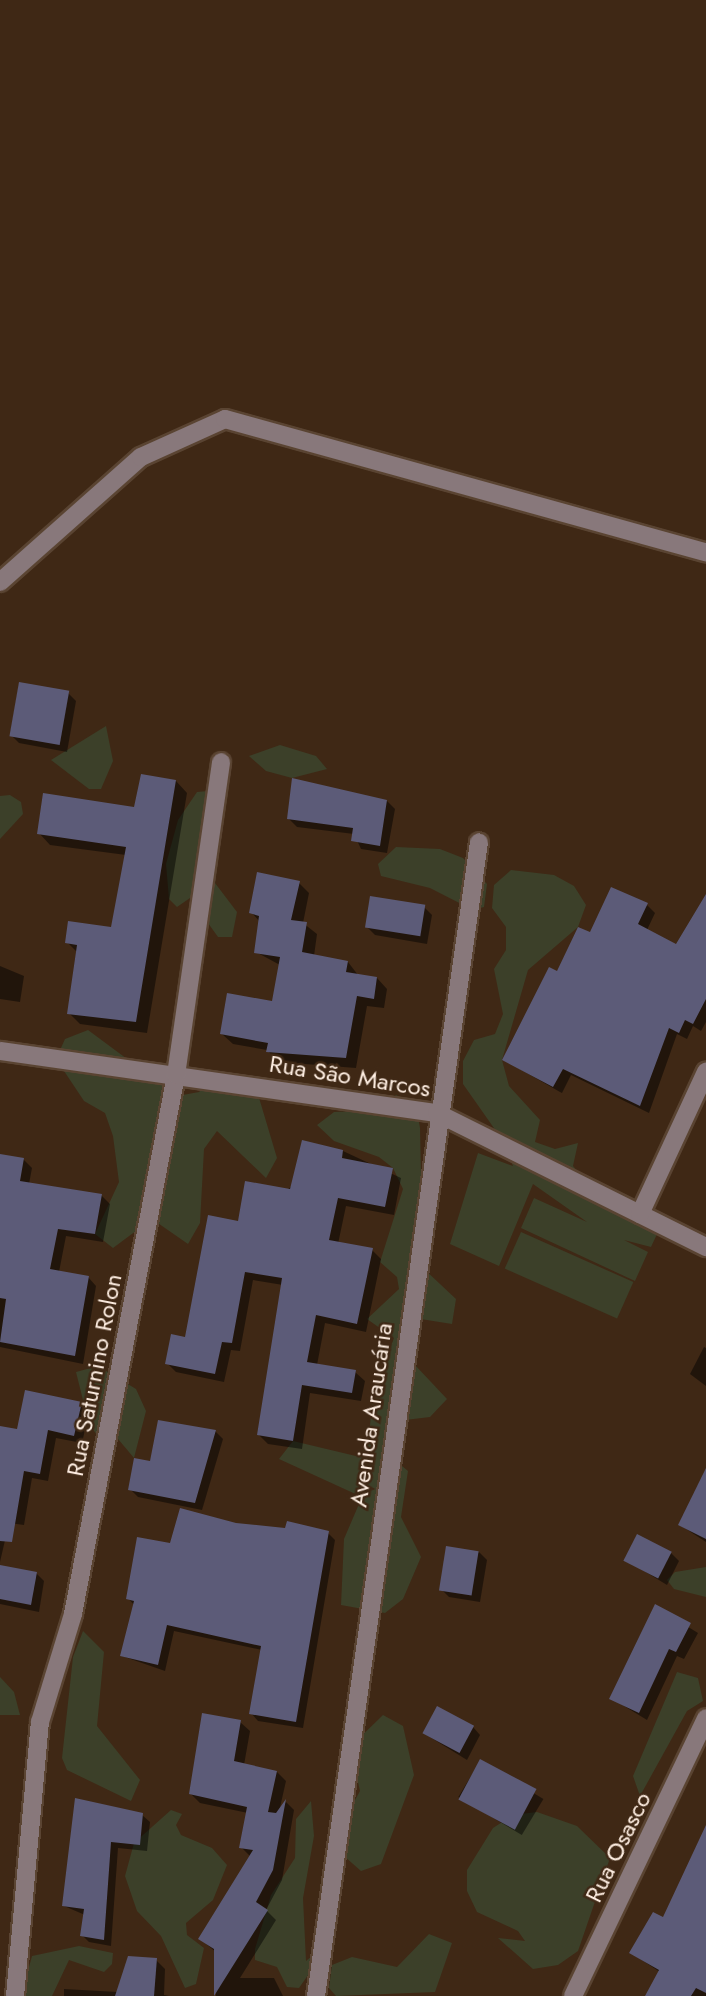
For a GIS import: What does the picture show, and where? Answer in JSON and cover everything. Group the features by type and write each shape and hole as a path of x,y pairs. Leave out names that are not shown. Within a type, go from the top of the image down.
{"street":[{"path":"0,582 141,457 225,419 706,552"},
{"name":"Rua Saturnino Rolon","path":"15,1996 40,1722 74,1614 176,1075 221,762"},
{"name":"Avenida Araucária","path":"316,1996 437,1113 479,842"},
{"name":"Rua São Marcos","path":"0,1051 437,1113 706,1247"},
{"path":"640,1214 706,1072"},
{"name":"Rua Osasco","path":"573,1996 706,1718"}],"green space":[{"path":"106,726 113,761 101,789 89,789 51,760"},
{"path":"280,745 316,756 327,769 292,778 266,771 249,756"},
{"path":"208,791 221,823 215,883 237,912 232,937 218,937 190,898 177,907 169,899 166,864 178,820 197,792"},
{"path":"10,795 21,802 23,814 0,839 0,796"},
{"path":"396,847 440,849 463,858 487,884 484,907 473,910 430,888 381,876 378,864"},
{"path":"511,870 554,875 574,886 586,905 578,927 528,970 502,1060 509,1086 540,1120 535,1142 555,1149 578,1143 573,1166 587,1183 658,1232 651,1247 624,1240 648,1252 635,1281 521,1228 534,1198 587,1222 533,1184 499,1266 450,1244 478,1153 513,1166 503,1141 463,1084 463,1061 474,1040 495,1034 503,1014 494,969 506,950 506,927 492,908 494,885"},
{"path":"88,1030 177,1096 199,1092 216,1076 257,1091 277,1158 266,1178 217,1131 204,1149 200,1223 188,1244 152,1219 113,1248 95,1234 119,1182 113,1136 105,1113 84,1101 56,1059 65,1039"},
{"path":"396,1095 416,1105 420,1128 423,1268 456,1299 452,1324 408,1317 415,1365 447,1399 430,1417 405,1420 385,1433 390,1456 408,1471 401,1517 421,1557 403,1599 385,1613 341,1605 344,1539 362,1497 279,1459 293,1441 360,1457 369,1437 373,1391 394,1338 367,1319 399,1289 397,1277 380,1262 403,1189 393,1168 379,1157 334,1141 317,1125 334,1112 381,1110"},
{"path":"521,1232 633,1282 617,1319 505,1269"},
{"path":"98,1366 136,1389 146,1411 134,1458 113,1433 102,1442 89,1424 76,1372"},
{"path":"706,1567 706,1597 674,1589 667,1580 675,1572"},
{"path":"83,1631 104,1652 97,1726 140,1780 131,1801 67,1770 62,1758 73,1657"},
{"path":"677,1672 698,1678 703,1701 687,1711 640,1796 633,1776"},
{"path":"0,1677 14,1692 20,1715 0,1715"},
{"path":"383,1715 403,1726 414,1775 381,1864 361,1871 344,1856 349,1811 360,1791 350,1747"},
{"path":"311,1801 314,1836 303,1898 306,1961 312,1956 313,1968 299,1988 287,1987 277,1967 255,1960 255,1949 271,1895 295,1858 296,1819"},
{"path":"171,1810 182,1814 176,1825 181,1835 212,1848 227,1865 213,1900 186,1923 187,1935 204,1948 196,1984 185,1988 161,1936 137,1911 125,1876 134,1843"},
{"path":"537,1812 577,1826 610,1858 578,1951 558,1965 533,1969 498,1938 525,1941 518,1931 477,1912 467,1891 467,1870 493,1828 513,1815"},
{"path":"429,1934 452,1943 435,1992 336,1996 329,1988 332,1965 352,1957 397,1967"},
{"path":"79,1946 113,1953 112,1964 104,1972 69,1960 52,1996 21,1996 32,1956"}],"building":[{"path":"19,682 69,691 60,745 9,736"},
{"path":"141,774 176,780 136,1022 67,1014 77,945 65,943 68,921 111,927 126,847 37,834 43,793 134,807"},
{"path":"292,778 387,800 380,846 351,841 353,828 287,819"},
{"path":"257,872 300,881 291,920 307,922 302,952 348,961 346,972 377,977 374,999 357,996 346,1058 266,1052 268,1043 220,1034 227,993 272,1001 280,957 254,953 259,916 249,913"},
{"path":"611,887 648,903 638,924 676,944 706,894 706,999 693,1024 685,1020 679,1033 669,1028 640,1106 563,1069 553,1087 502,1060 549,967 557,971 578,927 590,932"},
{"path":"370,896 425,905 420,936 365,928"},
{"path":"302,1140 343,1150 342,1158 393,1168 385,1207 338,1198 329,1240 373,1248 357,1324 316,1315 307,1362 356,1370 352,1393 302,1385 293,1441 257,1435 282,1278 245,1272 232,1343 222,1342 215,1374 165,1364 171,1334 185,1337 208,1215 238,1221 245,1181 290,1189"},
{"path":"0,1154 24,1158 20,1181 102,1194 95,1234 58,1229 50,1269 89,1276 75,1356 0,1342 6,1299 0,1298"},
{"path":"25,1390 82,1402 74,1436 48,1430 40,1474 24,1471 12,1542 0,1541 0,1426 17,1429"},
{"path":"158,1420 216,1430 195,1503 128,1490 134,1458 150,1461"},
{"path":"706,1468 706,1539 678,1525"},
{"path":"180,1508 236,1523 285,1528 287,1521 329,1531 296,1722 249,1714 261,1646 167,1625 158,1665 120,1656 134,1601 126,1599 137,1537 170,1543"},
{"path":"637,1534 672,1552 658,1578 623,1561"},
{"path":"446,1546 479,1551 472,1596 439,1590"},
{"path":"0,1565 37,1572 31,1605 0,1599"},
{"path":"655,1604 691,1623 676,1652 669,1649 639,1713 609,1699"},
{"path":"437,1706 474,1726 460,1753 422,1733"},
{"path":"202,1713 241,1720 234,1761 277,1771 268,1812 276,1813 286,1799 273,1870 256,1902 268,1910 214,1996 214,1949 198,1939 253,1850 239,1848 247,1807 189,1794"},
{"path":"480,1759 537,1789 515,1830 458,1800"},
{"path":"75,1798 143,1813 140,1845 111,1842 104,1940 80,1936 84,1909 62,1906"},
{"path":"706,1825 706,1993 696,1988 691,1996 645,1996 659,1970 629,1953 653,1912 663,1917"},
{"path":"128,1956 157,1958 154,1996 115,1996"}]}
